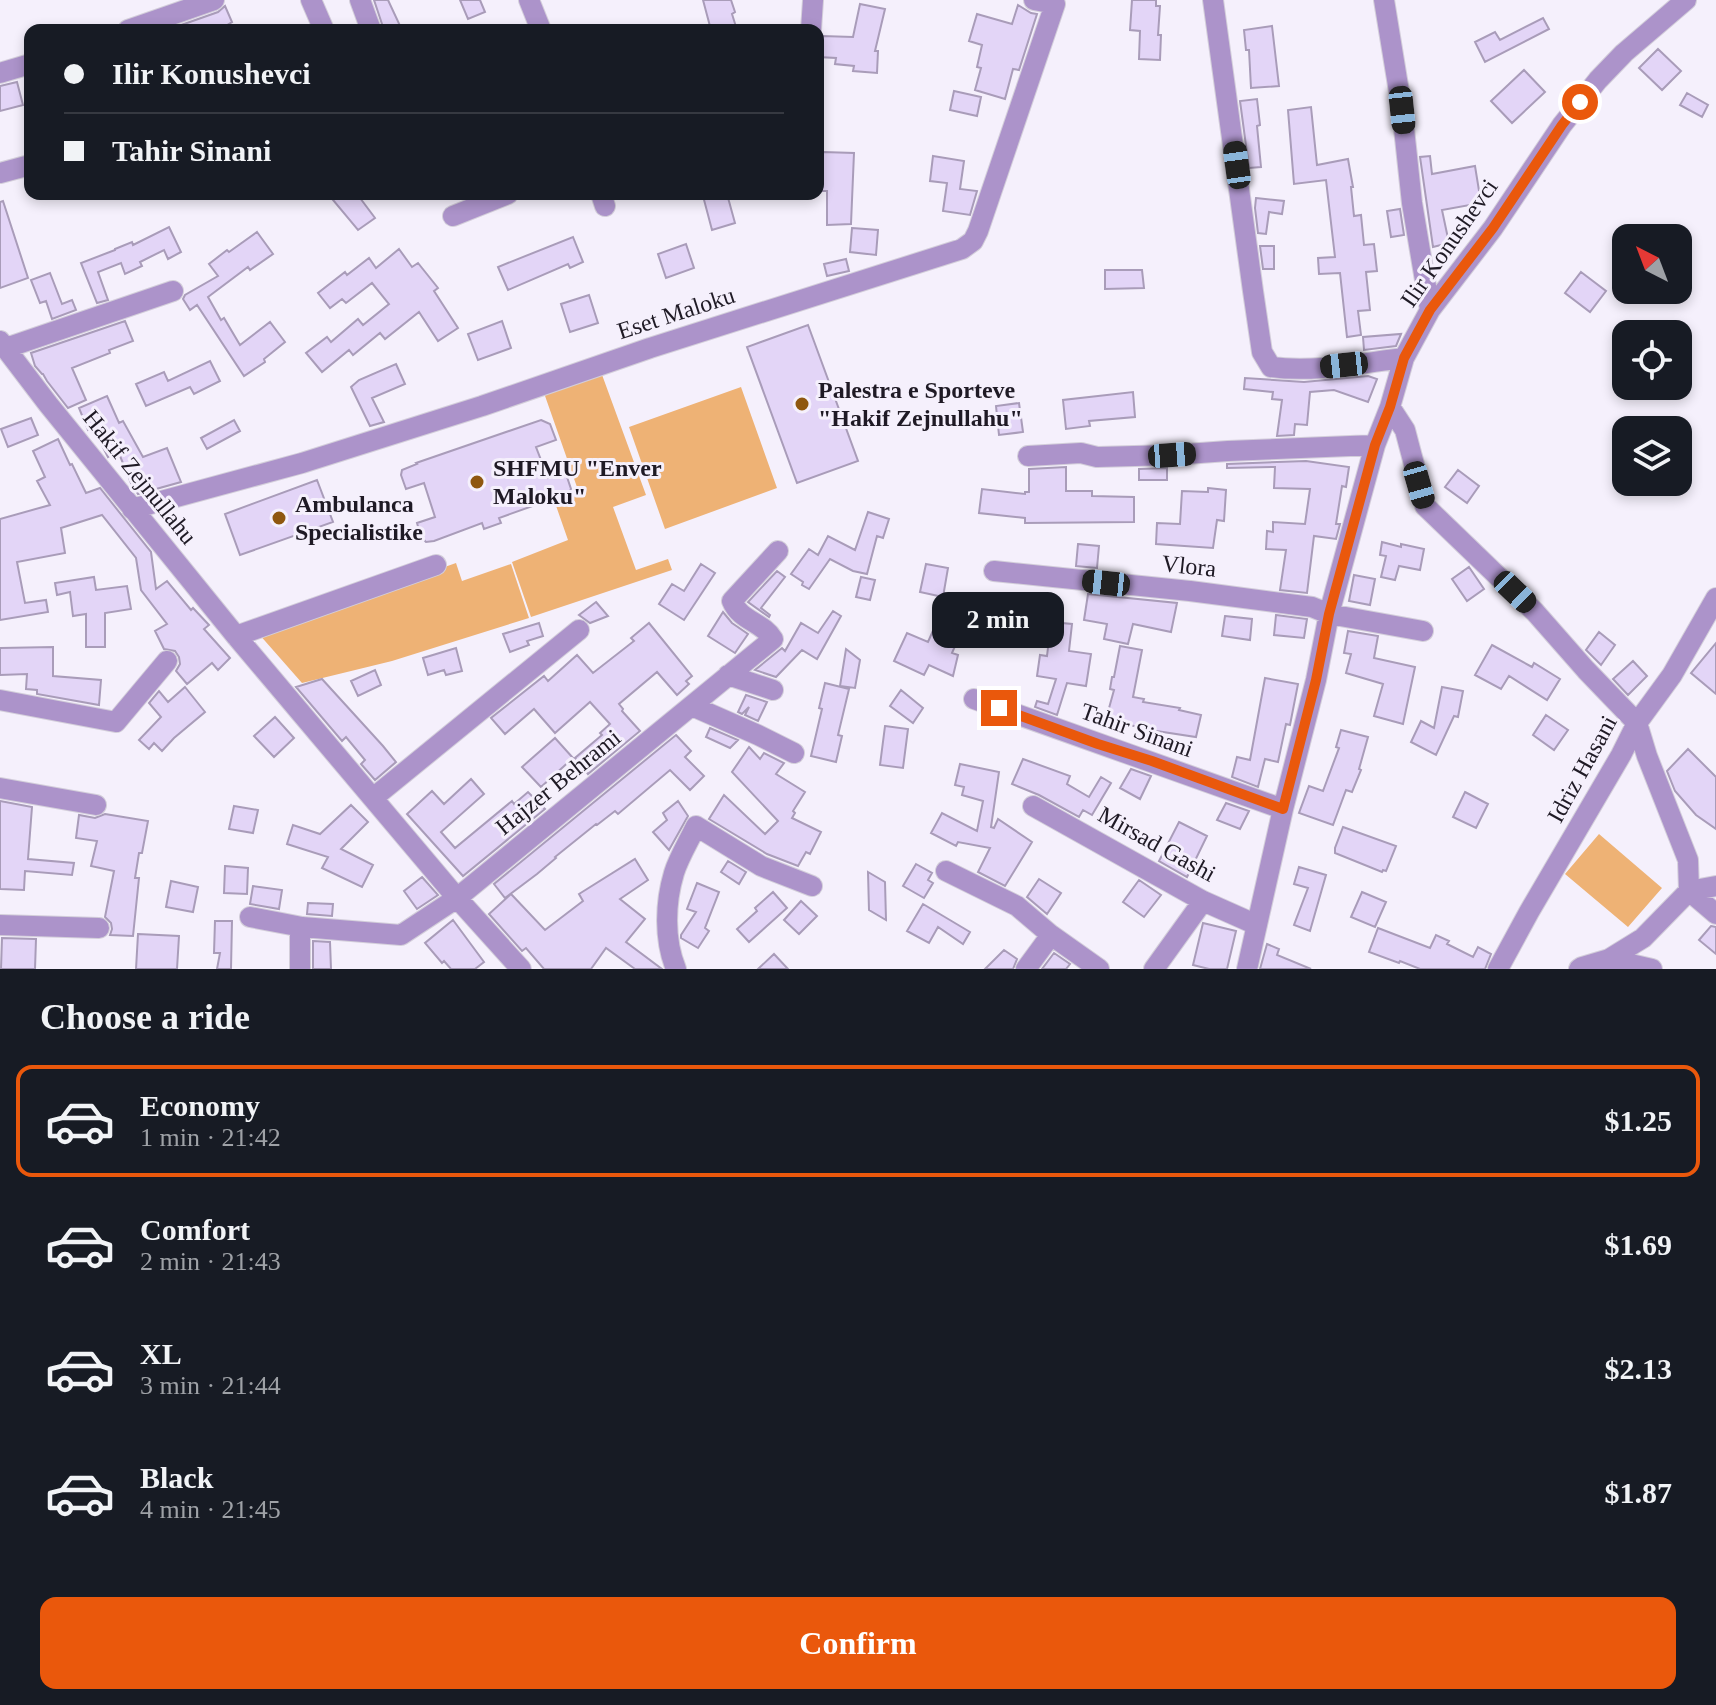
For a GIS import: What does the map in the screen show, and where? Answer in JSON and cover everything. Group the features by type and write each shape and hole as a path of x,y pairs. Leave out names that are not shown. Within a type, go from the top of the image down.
{"street":[{"path":"145,24 214,0"},
{"path":"311,0 321,24"},
{"path":"360,0 369,24"},
{"path":"529,0 539,24"},
{"path":"811,24 813,0"},
{"name":"Eset Maloku","path":"132,509 302,463 962,249 973,241 978,231 1055,4 1034,0"},
{"path":"1213,0 1262,352 1271,367 1285,369 1404,358"},
{"path":"1384,0 1430,310"},
{"name":"Ilir Konushevci","path":"1247,969 1329,614 1375,445 1404,358 1430,310 1493,228 1562,125 1624,53 1686,0"},
{"path":"0,73 24,66"},
{"path":"0,173 24,167"},
{"path":"453,216 493,200"},
{"name":"Hakif Zejnullahu","path":"173,291 3,344 236,636 457,898 521,969"},
{"path":"1390,407 1405,430 1425,506 1535,612 1637,723 1688,860 1689,891 1716,914"},
{"path":"1028,456 1081,453 1097,457 1172,455 1375,445"},
{"name":"Hajzer Behrami","path":"250,917 302,927 401,935 457,898 773,639 768,631 744,618 732,601 778,551"},
{"path":"236,636 436,565"},
{"name":"Vlora","path":"994,571 1190,591 1312,607 1329,614"},
{"name":"Idriz Hasani","path":"1498,969 1637,723 1672,675 1716,598"},
{"path":"1329,614 1423,631"},
{"path":"373,798 579,630"},
{"path":"0,700 116,722 167,661"},
{"path":"728,675 773,690"},
{"name":"Tahir Sinani","path":"974,699 1283,809"},
{"path":"692,706 794,753"},
{"path":"0,788 96,805"},
{"name":"Mirsad Gashi","path":"1033,806 1203,901 1257,925"},
{"path":"673,967 667,931 668,908 674,873 696,826 761,866 812,886"},
{"path":"946,871 1017,906 1099,969"},
{"path":"1579,969 1609,959 1643,938 1689,891 1716,886"},
{"path":"1154,969 1203,901"},
{"path":"0,925 99,928"},
{"path":"300,969 302,927"},
{"path":"1026,969 1051,935"},
{"path":"1609,959 1652,969"}],"shaded area":[{"path":"601,372 646,495 613,507 636,570 668,559 672,570 531,617 512,562 568,540 554,500 578,490 544,393"},
{"path":"741,387 777,488 665,529 629,427"},
{"path":"456,563 462,581 511,564 529,618 392,661 302,683 258,633"},
{"path":"1599,834 1662,888 1628,927 1565,874"}],"building":[{"path":"374,0 388,0 399,24 382,24"},
{"path":"460,0 480,0 485,12 468,19"},
{"path":"703,0 731,0 735,24 709,24"},
{"path":"1132,0 1156,0 1156,6 1160,6 1160,60 1139,59 1140,31 1130,30"},
{"path":"860,4 885,9 875,51 878,51 877,73 853,71 854,66 835,64 836,58 824,57 824,36 853,37"},
{"path":"1018,5 1037,14 1019,70 1013,69 1005,99 975,90 981,68 977,67 982,45 969,41 977,14 1012,24"},
{"path":"225,6 232,22 184,24 218,12"},
{"path":"1543,18 1549,29 1485,62 1475,42 1495,32 1500,40"},
{"path":"1272,26 1279,86 1251,88 1249,50 1246,50 1244,30"},
{"path":"1658,49 1681,71 1662,90 1639,68"},
{"path":"1524,70 1545,92 1512,123 1491,101"},
{"path":"17,82 23,105 0,111 0,86"},
{"path":"954,91 981,97 977,116 950,110"},
{"path":"1687,93 1708,105 1702,117 1680,105"},
{"path":"1257,99 1261,167 1249,168 1240,101"},
{"path":"1311,107 1317,165 1348,159 1354,216 1361,215 1364,245 1374,244 1377,271 1366,272 1370,310 1358,311 1361,335 1347,337 1340,273 1319,274 1318,258 1335,257 1326,180 1294,184 1288,110"},
{"path":"824,152 854,153 851,224 827,225 827,191 824,191"},
{"path":"933,156 964,161 960,189 977,191 970,215 943,211 947,183 930,181"},
{"path":"1430,156 1432,174 1475,166 1481,203 1442,210 1449,243 1433,247 1420,157"},
{"path":"1256,198 1284,201 1282,214 1269,212 1266,234 1258,233"},
{"path":"333,200 362,200 375,218 358,230"},
{"path":"704,200 729,200 735,223 712,230"},
{"path":"3,201 28,278 0,288 0,202"},
{"path":"1400,209 1404,235 1391,237 1387,211"},
{"path":"169,227 181,252 168,259 164,250 125,274 121,263 98,272 108,300 97,303 81,263 132,242 133,245"},
{"path":"852,228 878,230 876,255 850,252"},
{"path":"257,232 273,254 250,270 248,267 208,297 240,345 270,322 285,342 264,359 265,362 244,376 197,305 190,310 183,299 218,276 209,264"},
{"path":"573,237 583,262 570,268 568,264 508,290 498,267"},
{"path":"686,244 694,268 666,278 658,254"},
{"path":"1260,246 1274,246 1274,269 1263,269"},
{"path":"399,249 412,267 418,263 438,288 434,291 458,328 438,341 419,312 385,339 380,333 353,355 349,350 322,372 306,353 327,337 331,342 358,319 363,325 389,304 372,283 346,303 342,299 330,308 318,293 369,258 376,268"},
{"path":"846,259 849,271 827,276 824,264"},
{"path":"1105,270 1142,270 1144,288 1105,289"},
{"path":"1581,272 1606,291 1590,312 1565,293"},
{"path":"50,273 62,304 72,300 76,310 52,319 46,301 40,303 31,280"},
{"path":"589,295 598,323 570,332 561,304"},
{"path":"125,321 133,341 72,368 86,400 68,408 35,366 31,353"},
{"path":"502,321 511,348 478,360 468,334"},
{"name":"Palestra e Sporteve \"Hakif Zejnullahu\"","path":"808,325 858,461 797,483 747,347"},
{"path":"1401,334 1396,346 1364,350 1363,337"},
{"path":"210,361 220,381 194,394 190,387 146,406 136,384 164,372 168,381"},
{"path":"396,364 405,384 372,398 384,422 370,426 351,387 359,380"},
{"path":"1368,376 1377,379 1368,402 1334,390 1310,392 1307,425 1295,424 1294,435 1277,436 1282,400 1272,399 1273,392 1244,389 1245,378 1304,382"},
{"path":"1133,392 1135,417 1089,421 1090,426 1066,429 1063,400"},
{"path":"107,396 119,423 123,421 143,457 167,448 181,482 138,494 118,451 108,457 93,428 88,430 79,408"},
{"path":"1019,403 1023,432 999,435 996,406"},
{"path":"31,418 38,435 8,447 1,429"},
{"path":"234,420 240,431 207,449 201,438"},
{"name":"SHFMU \"Enver Maloku\"","path":"541,420 550,424 556,440 536,447 548,478 565,471 571,489 569,493 499,518 501,523 484,529 482,523 426,542 417,523 435,517 424,483 406,489 402,470"},
{"path":"58,439 86,493 100,488 151,552 156,589 167,581 191,610 193,608 209,625 204,629 230,658 218,670 212,663 187,684 176,671 180,664 179,657 175,651 164,649 155,631 167,624 141,590 136,558 102,515 61,528 65,553 17,562 25,603 46,600 48,612 0,620 0,519 50,505 37,481 45,477 33,451"},
{"path":"1306,461 1349,467 1346,487 1342,486 1336,539 1314,536 1307,593 1280,590 1286,550 1266,549 1267,531 1273,532 1273,522 1305,524 1310,489 1274,488 1275,467 1227,468 1227,464"},
{"path":"1066,467 1066,491 1092,491 1092,496 1134,497 1134,522 1025,523 1025,518 979,513 982,489 1025,494 1029,492 1029,469"},
{"path":"1167,468 1167,480 1139,480 1139,469"},
{"path":"1458,470 1479,486 1467,503 1445,487"},
{"name":"Ambulanca Specialistike","path":"317,480 333,522 240,555 225,514"},
{"path":"1208,488 1226,490 1224,521 1217,520 1213,548 1156,544 1157,523 1180,524 1182,491 1208,492"},
{"path":"868,512 889,519 883,538 877,536 867,574 853,571 830,559 809,589 791,574 809,549 818,555 828,536 855,550"},
{"path":"1382,542 1424,549 1420,570 1399,566 1395,580 1381,577 1386,556 1380,555"},
{"path":"1078,544 1099,546 1097,568 1076,566"},
{"path":"701,564 715,573 684,620 659,604 672,584 684,591"},
{"path":"926,564 948,568 943,597 920,592"},
{"path":"1469,567 1484,589 1467,601 1452,579"},
{"path":"777,571 785,577 761,608 769,617 748,602"},
{"path":"1354,575 1375,579 1370,605 1349,601"},
{"path":"94,577 96,590 127,586 131,609 105,613 105,647 86,647 86,614 73,616 70,592 57,595 55,583"},
{"path":"861,577 875,580 870,600 856,597"},
{"path":"1088,594 1177,603 1171,632 1133,624 1128,644 1104,639 1107,624 1084,620"},
{"path":"596,602 608,616 590,623 579,615"},
{"path":"942,610 966,621 952,653 958,655 953,676 929,665 924,675 894,661 907,633 928,642"},
{"path":"833,611 841,616 817,659 802,650 776,677 755,670 782,648 785,651 801,623 818,633"},
{"path":"723,612 748,634 735,653 708,636"},
{"path":"1276,615 1307,619 1304,638 1274,635"},
{"path":"1225,616 1252,619 1250,640 1222,636"},
{"path":"1051,622 1072,624 1069,651 1091,654 1086,686 1067,683 1057,715 1035,707 1037,701 1048,704 1056,679 1037,676 1040,655 1047,656"},
{"path":"539,623 543,636 527,641 529,645 510,652 503,634"},
{"path":"649,623 692,676 686,681 689,684 677,695 657,672 619,704 640,731 588,774 575,758 610,724 590,702 555,733 534,709 505,734 491,718 544,676 548,681 577,655 593,673 634,641 631,638"},
{"path":"1348,631 1378,636 1374,658 1415,667 1403,724 1374,716 1383,684 1346,673 1351,654 1344,653"},
{"path":"1599,632 1615,645 1601,665 1586,650"},
{"path":"1716,643 1716,694 1691,673"},
{"path":"1492,645 1532,667 1534,663 1560,679 1547,700 1509,676 1501,689 1475,675"},
{"path":"1120,646 1142,650 1133,697 1201,715 1196,737 1106,719"},
{"path":"53,647 53,676 101,680 99,705 37,694 37,690 26,689 27,674 0,675 0,648"},
{"path":"456,648 462,671 446,675 444,670 428,675 423,658"},
{"path":"846,649 860,660 855,688 840,686"},
{"path":"1633,661 1647,676 1628,695 1613,679"},
{"path":"375,670 381,685 358,696 351,681"},
{"path":"1265,678 1298,684 1290,725 1286,724 1278,762 1265,759 1258,787 1232,777 1237,757 1250,760"},
{"path":"322,679 396,762 375,780 361,764 365,760 346,737 342,741 296,687"},
{"path":"825,683 849,689 838,735 842,736 836,762 811,756"},
{"path":"185,687 205,712 162,751 154,743 149,749 139,740 161,717 149,703 159,691 168,702"},
{"path":"1442,687 1463,691 1458,717 1454,716 1436,755 1411,742 1421,721 1434,728"},
{"path":"901,690 923,708 913,723 890,706"},
{"path":"746,695 767,702 758,721 745,715 749,707 742,714 738,712"},
{"path":"1546,715 1568,730 1554,750 1533,735"},
{"path":"275,717 294,738 274,757 254,736"},
{"path":"885,726 908,729 903,768 880,765"},
{"path":"710,728 738,740 730,748 706,737"},
{"path":"1341,730 1368,737 1361,770 1352,792 1346,790 1333,825 1299,813 1309,786 1323,791 1339,748 1336,747"},
{"path":"676,735 691,751 685,757 704,776 690,790 670,770 618,814 615,811 596,824 505,898 494,884"},
{"path":"555,738 573,758 541,787 522,767"},
{"path":"749,747 760,759 764,753 784,763 776,774 805,792 792,818 821,832 810,854 806,852 798,866 767,854 709,819 724,795 765,834 778,821 732,772"},
{"path":"1688,749 1716,777 1716,829 1696,815 1675,791 1667,771"},
{"path":"1023,759 1070,776 1067,784 1089,797 1101,777 1111,783 1092,815 1083,810 1079,817 1012,784"},
{"path":"960,764 999,772 991,827 994,828 998,819 1032,842 1005,886 978,872 990,848 958,842 956,846 931,833 942,813 977,831 983,801 962,795 964,787 955,785"},
{"path":"1131,769 1151,776 1140,799 1120,788"},
{"path":"471,779 484,794 441,832 455,848 512,801 514,804 528,792 545,809 463,876 407,814 432,791 444,804"},
{"path":"1465,792 1488,804 1476,828 1453,817"},
{"path":"0,801 32,807 28,859 74,863 72,875 25,871 24,890 0,889"},
{"path":"678,801 688,816 669,850 653,832 667,820 663,813"},
{"path":"1226,803 1249,811 1240,829 1217,820"},
{"path":"351,805 368,822 341,849 373,865 362,887 322,868 328,857 287,844 293,825 320,834"},
{"path":"234,806 258,810 253,833 229,829"},
{"path":"105,814 148,821 135,878 139,878 133,936 110,935 111,923 105,917 114,871 91,866 97,841 76,838 79,815 95,818"},
{"path":"1179,822 1207,836 1187,877 1159,861"},
{"path":"1343,827 1396,846 1386,871 1335,853"},
{"path":"635,859 648,880 620,899 645,919 626,942 662,969 635,969 606,948 591,969 544,969 526,948 522,951 489,914 511,894 545,930 583,901 579,894"},
{"path":"728,861 746,872 739,884 721,872"},
{"path":"916,864 932,873 928,880 933,883 924,898 903,886"},
{"path":"225,866 248,868 247,894 224,893"},
{"path":"1299,867 1326,875 1310,931 1294,925 1308,888 1294,884"},
{"path":"868,872 885,882 886,920 869,910"},
{"path":"422,877 438,895 417,909 404,891"},
{"path":"1039,879 1061,893 1047,914 1027,897"},
{"path":"1139,880 1161,895 1144,917 1123,902"},
{"path":"171,881 198,887 193,912 166,907"},
{"path":"697,883 719,892 705,928 709,931 698,948 681,938 696,912 687,909"},
{"path":"253,886 282,890 279,909 250,904"},
{"path":"773,892 787,908 749,942 737,929"},
{"path":"1362,892 1386,902 1375,927 1351,917"},
{"path":"801,901 817,916 799,934 784,920"},
{"path":"308,903 333,904 332,916 307,914"},
{"path":"923,904 970,932 963,944 938,927 929,943 907,931"},
{"path":"453,920 484,962 475,969 451,969 425,943"},
{"path":"215,921 232,921 231,969 217,969 220,953 214,953"},
{"path":"1203,923 1236,931 1227,969 1193,965"},
{"path":"1711,926 1716,927 1716,954 1699,940"},
{"path":"1378,928 1430,948 1436,935 1473,957 1478,947 1491,954 1485,969 1420,969 1369,952"},
{"path":"138,934 179,936 177,969 136,969"},
{"path":"2,938 36,939 35,969 1,969"},
{"path":"313,941 330,942 331,969 313,969"},
{"path":"1267,944 1279,949 1277,955 1311,969 1260,969"},
{"path":"1004,950 1017,959 1013,969 985,969"},
{"path":"1054,953 1070,964 1066,969 1042,969"},
{"path":"774,954 788,969 758,969"}],"place":[{"name":"Palestra e Sporteve \"Hakif Zejnullahu\"","path":"802,404"},
{"name":"SHFMU \"Enver Maloku\"","path":"477,482"},
{"name":"Ambulanca Specialistike","path":"279,518"}],"route":[{"path":"999,708 1283,809 1316,680 1329,614 1375,445 1404,358 1430,310 1493,228 1580,102"}]}
